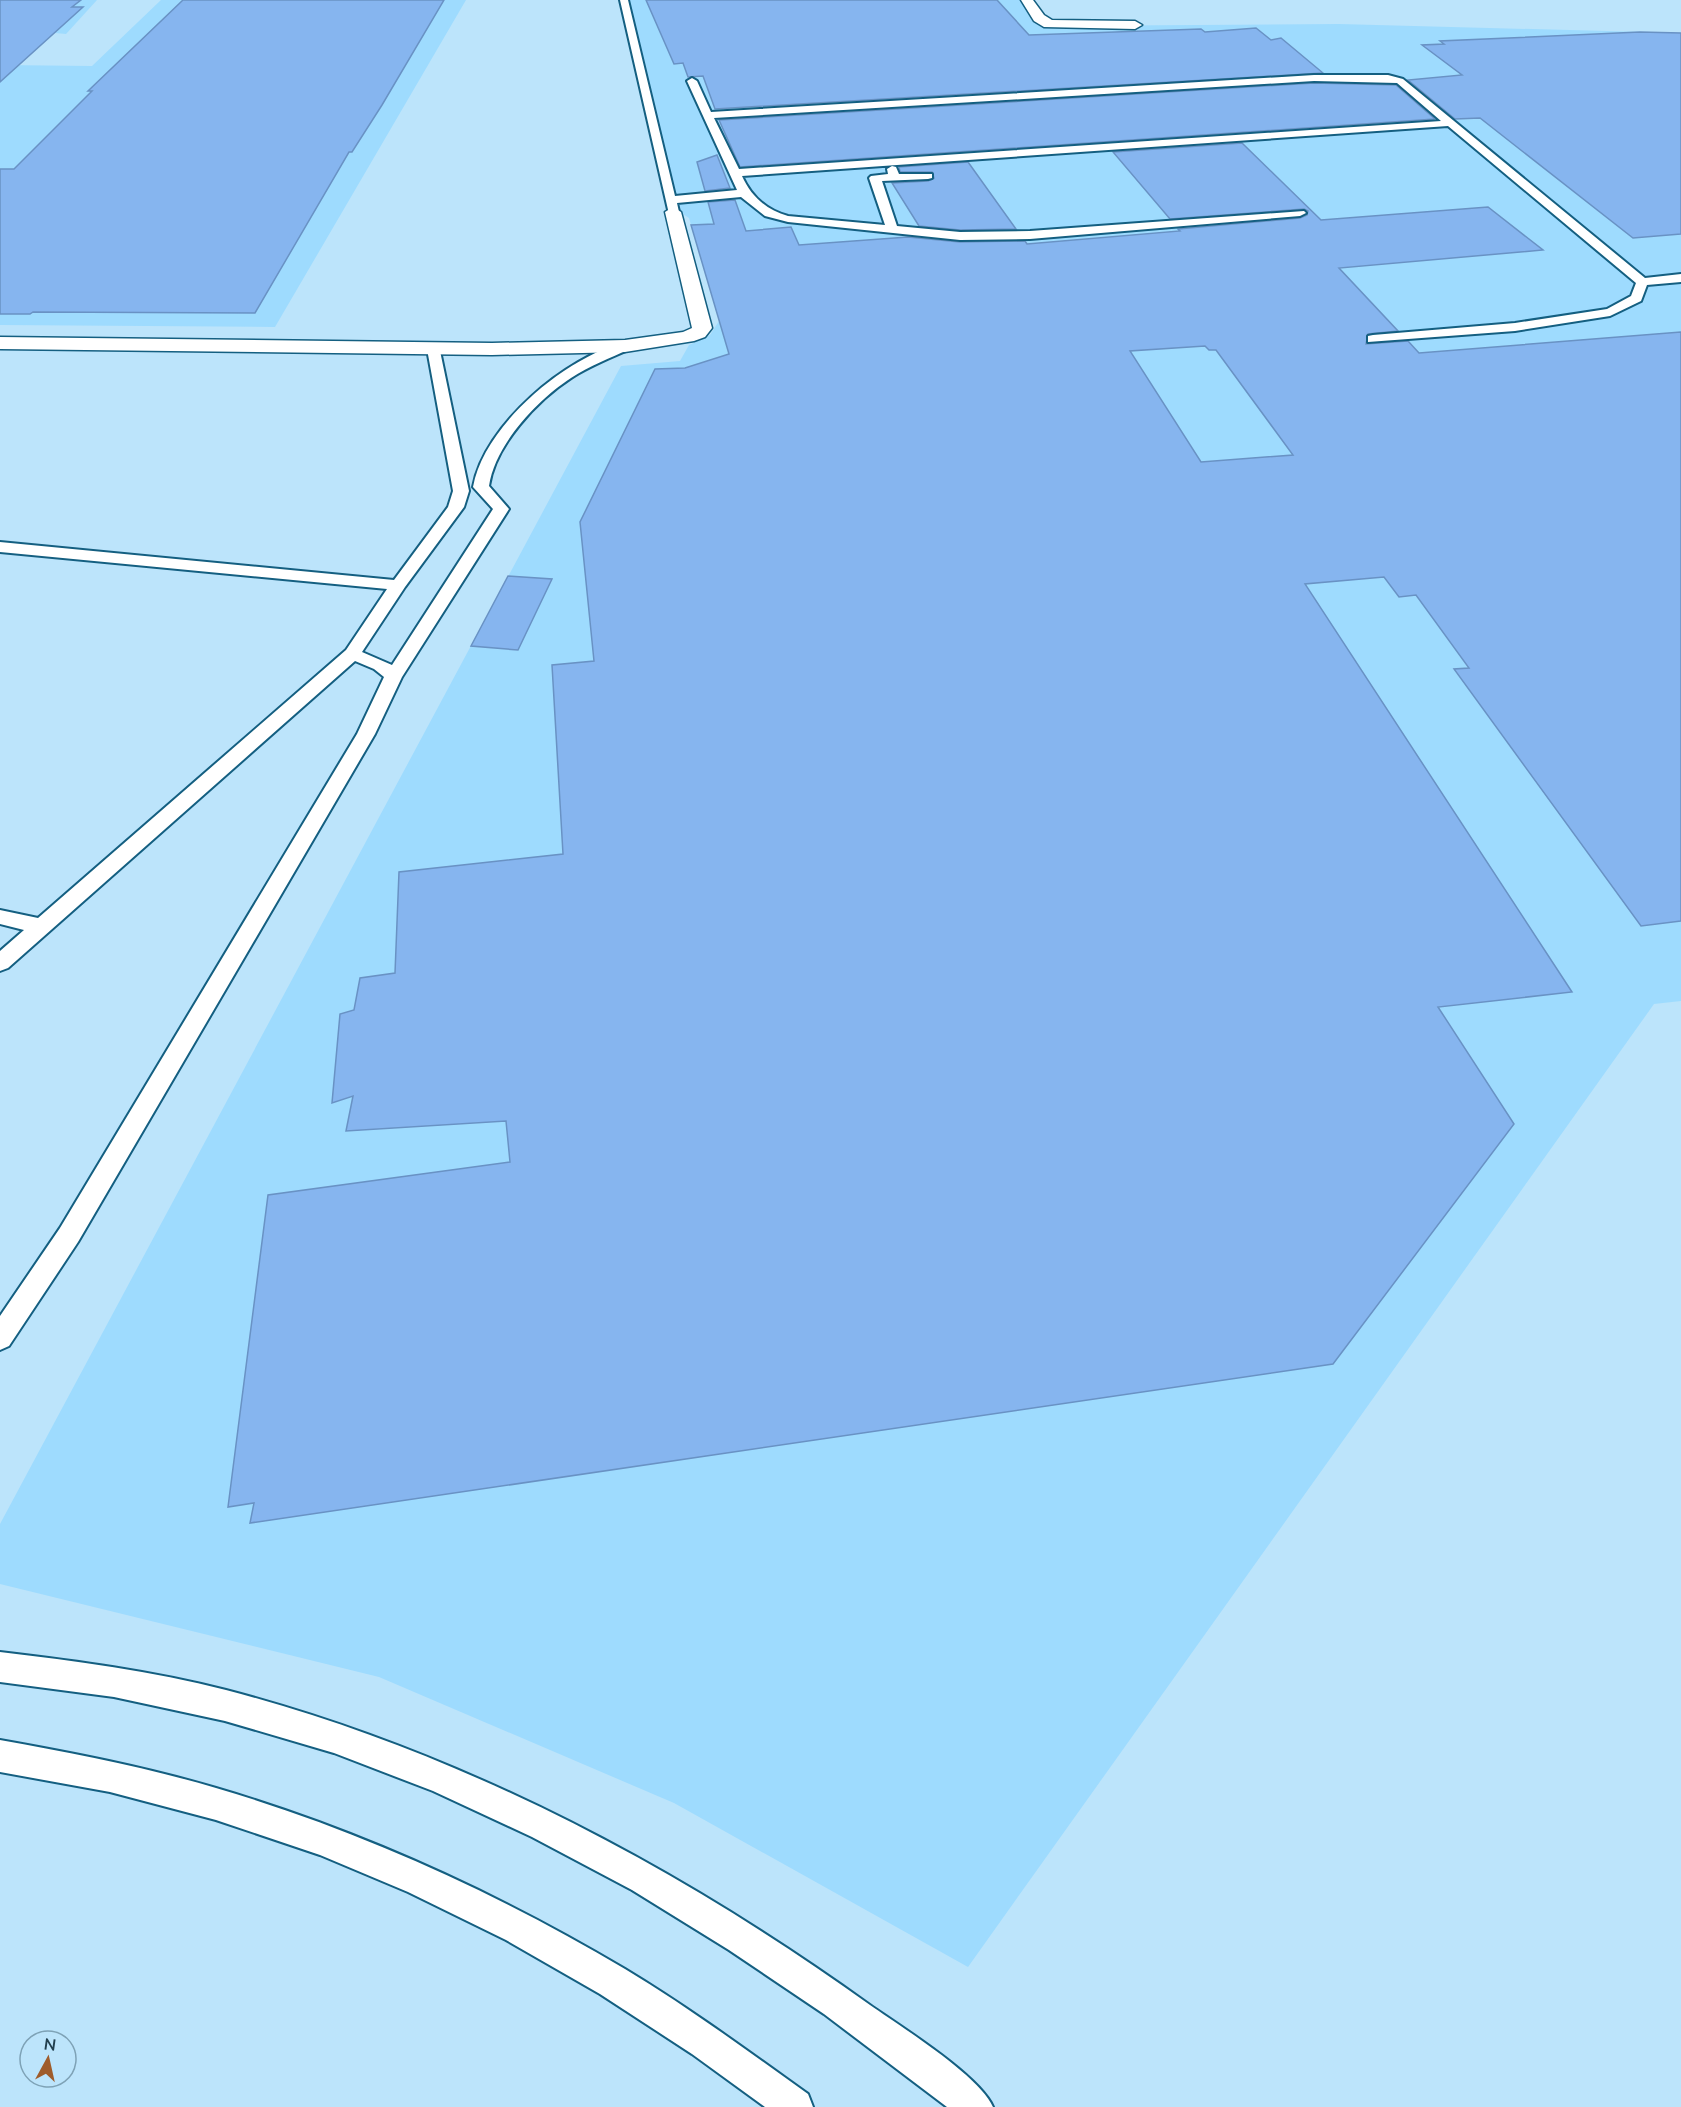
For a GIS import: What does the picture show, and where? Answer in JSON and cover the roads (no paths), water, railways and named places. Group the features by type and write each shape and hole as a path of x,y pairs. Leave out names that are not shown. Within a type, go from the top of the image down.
{"street":[{"path":"1027,0 1039,18 1049,24 1135,25"},
{"path":"0,343 434,349 625,346 687,337 698,333 702,328 671,206"}],"lane":[{"path":"624,0 671,206 744,193"},
{"path":"708,115 1375,76 1400,81 1642,282 1681,278"},
{"path":"692,81 744,193 769,214 788,219 960,236 1030,235 1300,213"},
{"path":"734,173 1450,123"},
{"path":"889,162 895,177"},
{"path":"892,228 875,178 928,176"},
{"path":"1373,339 1515,327 1610,312 1637,298 1642,282"},
{"path":"0,1338 69,1235 366,734 393,677 501,508 480,487 480,480 489,459 543,392 566,375 625,346"},
{"path":"0,963 352,654 460,499 434,349"},
{"path":"0,547 398,585"},
{"path":"352,654 389,670 393,677"},
{"path":"0,917 40,926"},
{"path":"0,1667 98,1680 274,1717 348,1741 525,1815 614,1861 768,1953 975,2107"},
{"path":"0,1756 93,1772 222,1803 297,1829 395,1868 479,1907 561,1950 729,2056 795,2107"}]}
